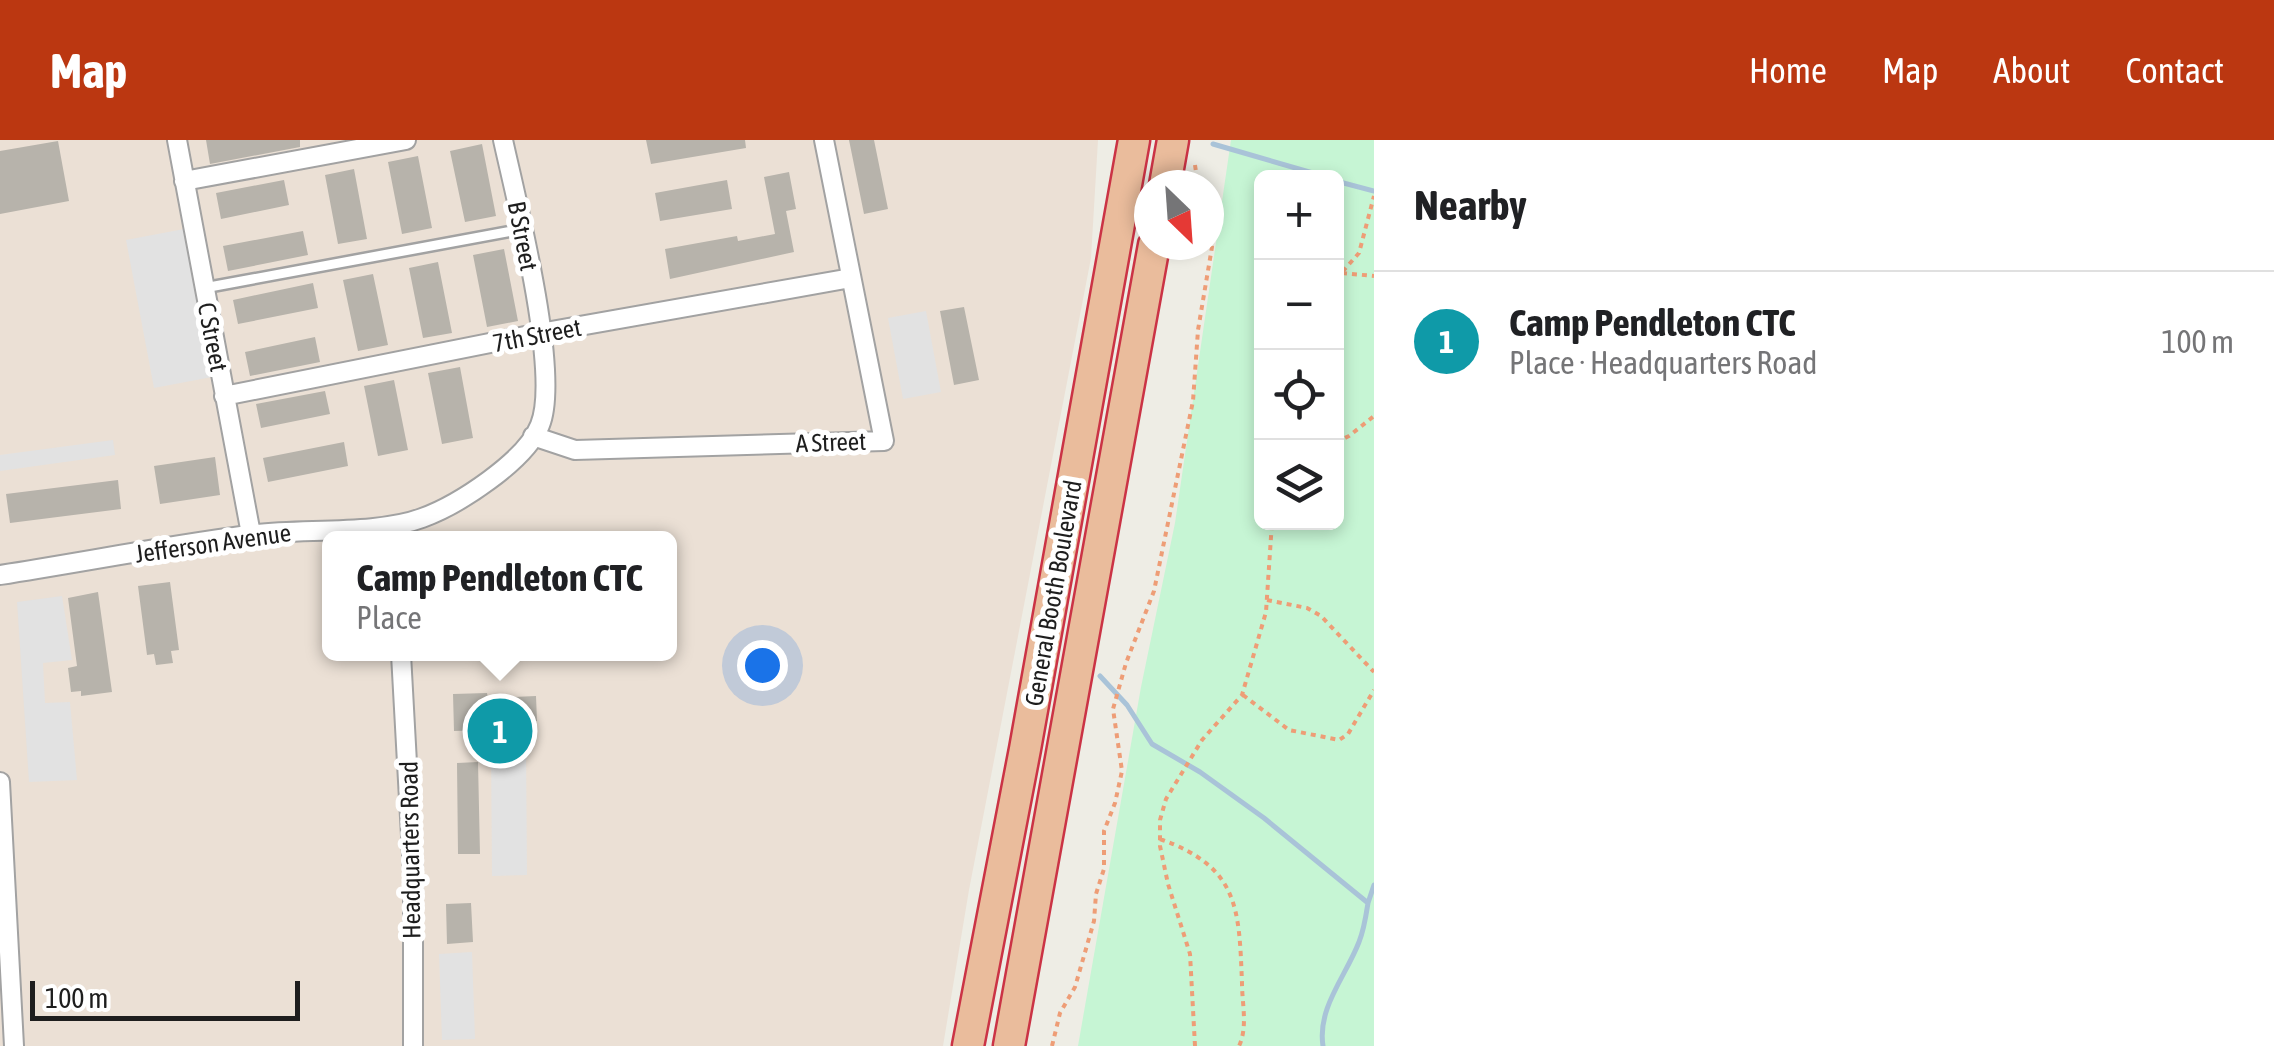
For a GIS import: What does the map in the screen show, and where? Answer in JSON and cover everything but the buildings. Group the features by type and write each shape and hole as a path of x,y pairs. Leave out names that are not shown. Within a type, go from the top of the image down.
{"highway":[{"name":"General Booth Boulevard","path":"968,1046 1134,140"},
{"path":"1168,170 1173,140"},
{"name":"General Booth Boulevard","path":"1008,1046 1151,260"}],"street":[{"name":"C Street","path":"177,140 250,534"},
{"path":"184,180 406,140"},
{"name":"B Street","path":"503,140 540,333"},
{"name":"A Street","path":"533,436 575,450 884,441 824,140"},
{"name":"7th Street","path":"224,396 540,333 851,278"},
{"path":"533,436 540,427 545,405 540,333"},
{"name":"Jefferson Avenue","path":"395,531 456,502 511,461 533,436"},
{"name":"Jefferson Avenue","path":"0,575 250,534 322,533"},
{"name":"Headquarters Road","path":"402,661 412,854 413,1046"},
{"path":"0,782 14,1046"}],"lane":[{"path":"204,288 522,229"}],"path":[{"path":"1195,162 1196,170"},
{"path":"1344,271 1359,252 1374,196"},
{"path":"1052,1046 1060,1013 1075,987 1085,957 1104,869 1104,831 1116,802 1122,759 1113,709 1122,674 1154,592 1193,401 1198,330 1210,260"},
{"path":"1344,273 1374,276"},
{"path":"1341,440 1374,416"},
{"path":"1195,1046 1190,954 1168,884 1160,839 1163,809 1202,740 1242,694 1256,656 1267,600 1271,530"},
{"path":"1267,600 1308,608 1321,616 1374,672"},
{"path":"1367,667 1374,660"},
{"path":"1242,694 1289,730 1339,740 1348,734 1374,690"},
{"path":"1160,839 1194,851 1211,866 1232,900 1242,950 1244,1013 1240,1046"}],"shaded area":[{"path":"0,140 1098,140 1091,258 969,890 943,1046 0,1046"},
{"path":"184,229 212,377 154,388 126,240"},
{"path":"926,311 941,392 903,399 888,318"},
{"path":"113,440 115,455 0,471 0,455"},
{"path":"62,596 72,660 43,663 45,703 70,702 77,780 29,782 17,602"},
{"path":"491,742 526,742 527,875 492,876"},
{"path":"472,952 475,1039 442,1040 439,954"}],"green space":[{"path":"1231,140 1374,140 1374,1046 1078,1046 1141,687 1175,523 1213,260 1224,260 1224,188"}],"waterway":[{"path":"1213,144 1302,170"},
{"path":"1344,183 1374,191"},
{"path":"1100,676 1127,705 1152,744 1200,772 1264,818 1368,903 1359,942 1328,1005 1323,1046"},
{"path":"1368,903 1374,885"}],"place":[{"name":"Camp Pendleton CTC","path":"500,731"}]}
